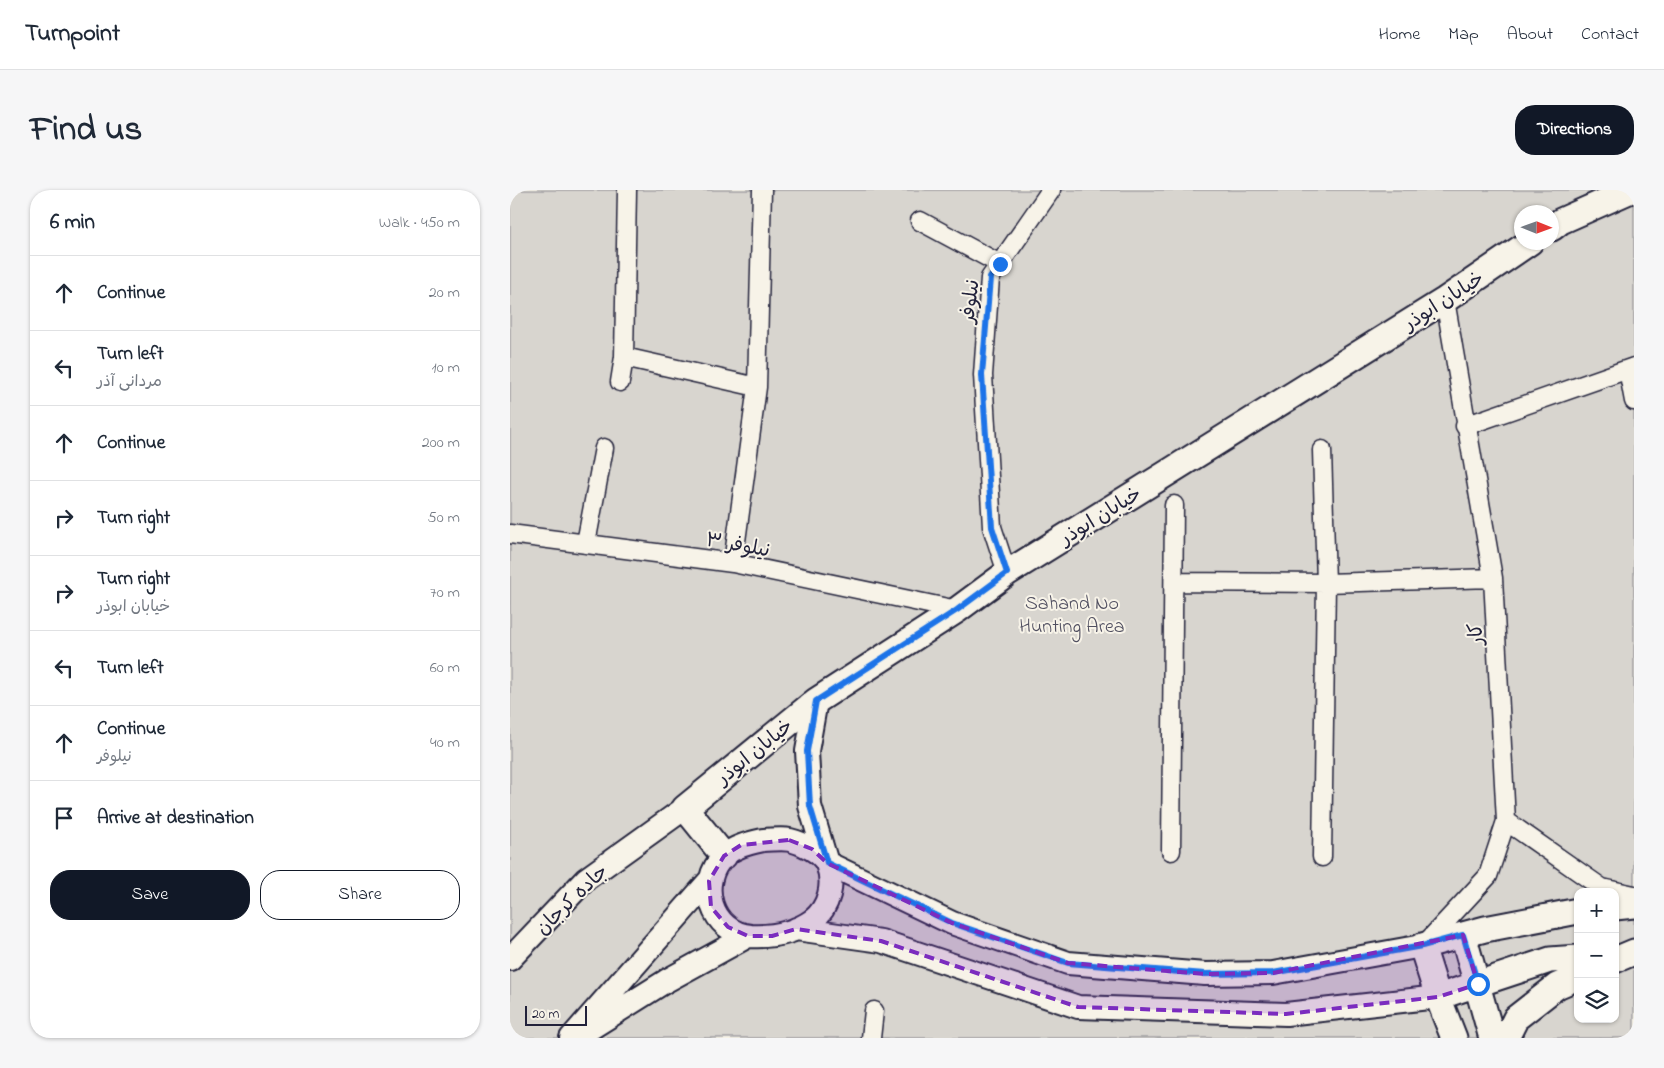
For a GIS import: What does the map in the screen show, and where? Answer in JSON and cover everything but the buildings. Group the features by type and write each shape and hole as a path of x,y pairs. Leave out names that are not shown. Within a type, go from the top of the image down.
{"main road":[{"path":"1559,225 1632,190"},
{"name":"خیابان ابوذر","path":"685,808 816,701 957,610 1007,573 1445,300 1518,250"},
{"path":"685,808 724,856"},
{"path":"1619,907 1634,905"},
{"path":"1454,1038 1438,997 1422,946 1463,935 1574,912"},
{"path":"1463,935 1492,1038"},
{"path":"1619,954 1634,952"},
{"path":"1619,958 1634,952"},
{"path":"1438,997 1550,960 1574,958"},
{"path":"1506,1038 1516,1018 1557,986 1576,978"}],"street":[{"path":"620,382 624,357 627,190"},
{"path":"733,563 757,387 762,190"},
{"name":"نیلوفر","path":"1007,573 992,527 982,375 990,278 1051,190"},
{"path":"920,221 1000,264"},
{"name":"کار","path":"1445,300 1465,426 1493,578 1506,821"},
{"path":"624,357 757,387"},
{"path":"1465,426 1631,368 1634,402"},
{"path":"586,543 604,448"},
{"path":"1322,450 1326,582 1322,857"},
{"path":"1171,851 1174,505"},
{"name":"نیلوفر ۳","path":"510,534 733,563 957,610"},
{"path":"1174,582 1326,582 1493,578"},
{"path":"709,881 711,907 728,927 748,936 772,936 796,930 814,919 828,901 830,883 827,863 810,806 807,751 816,701"},
{"name":"جاده کرجان","path":"510,959 586,879 685,808"},
{"path":"572,1038 709,881 724,856 741,845 763,840 789,840 812,849 827,863 952,923 1068,963 1205,974 1273,973 1422,946 1488,876 1506,821 1602,888 1634,895"},
{"path":"796,930 881,941 1078,1007 1286,1014 1438,997"},
{"path":"572,1038 666,981 748,936"},
{"path":"870,1038 874,1011"}],"highlighted area":[{"path":"789,840 812,849 827,863 952,923 1068,963 1205,974 1273,973 1463,935 1478,984 1438,997 1286,1014 1078,1007 881,941 796,929 772,936 748,936 728,927 711,907 709,881 724,856 741,845"}],"green space":[{"name":"Sahand No Hunting Area","path":"510,190 1634,190 1634,1038 510,1038"}],"route":[{"path":"1000,264 990,278 982,375 992,527 1007,573 957,610 816,701 807,751 810,806 827,863 952,923 1068,963 1205,974 1273,973 1422,946 1463,935 1478,984"}]}
